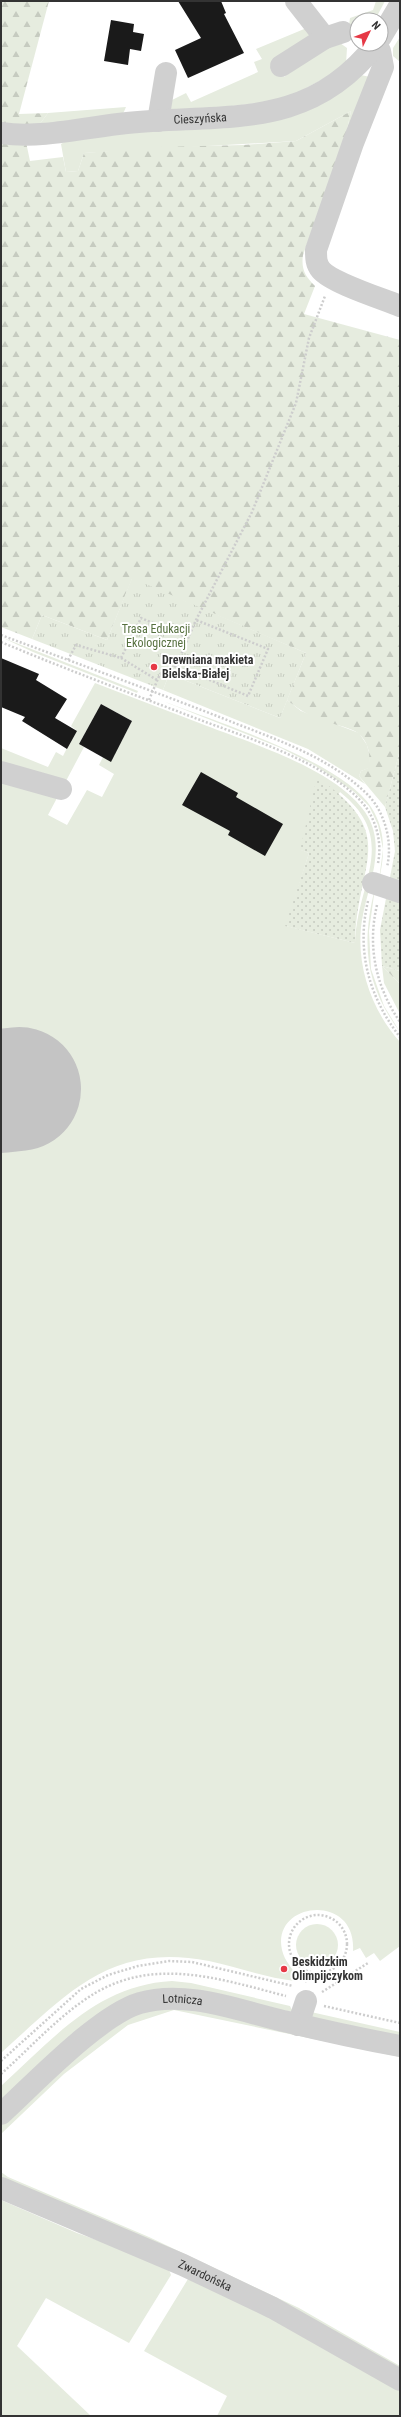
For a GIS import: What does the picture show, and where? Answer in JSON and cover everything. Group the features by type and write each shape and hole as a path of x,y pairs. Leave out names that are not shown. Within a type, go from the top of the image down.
{"street":[{"path":"296,1 336,30 349,37"},
{"path":"389,24 400,5"},
{"path":"281,66 336,30"},
{"name":"Cieszyńska","path":"1,133 34,134 136,122 240,118 283,109 330,87 369,52"},
{"path":"380,52 383,67 353,143 316,250 315,261 322,271 332,278 400,306"},
{"path":"158,121 166,72"},
{"path":"1,772 61,790"},
{"name":"Lotnicza","path":"1,2114 89,2034 116,2015 139,2003 162,1999 180,1999 215,2005 298,2025 400,2046"},
{"path":"298,2025 306,2002"},
{"name":"Zwardońska","path":"1,2188 183,2265 259,2302 400,2380"}],"path":[{"path":"149,700 157,680 164,671 176,666 196,620 252,512 296,403 309,338 332,278"},
{"path":"121,658 139,619 141,618 188,638"},
{"path":"176,666 248,696 268,648 196,620"},
{"path":"1,635 152,691 291,746 320,761 359,788 374,803 387,832 388,862 385,887 374,925 375,966 385,998 400,1022"},
{"path":"1,642 289,755 319,771 350,792 365,806 377,832 379,858 385,887 363,933 368,976 383,1013 400,1038"},
{"path":"68,660 76,645 121,658 157,680"},
{"path":"319,1915 337,1922 343,1929 347,1948 339,1965 322,1973 303,1970 291,1955 290,1936 301,1920 319,1915"},
{"path":"306,2002 368,1963"}],"green space":[{"path":"1,1 49,1 19,114 48,113 39,125 1,126"},
{"path":"376,1 385,1 379,12 367,12 373,10"},
{"path":"309,27 313,33 274,60 284,77 331,44 340,43 347,48 346,64 336,72 284,100 171,113 168,102 186,93 191,102 258,72 254,62 262,59 256,49"},
{"path":"400,37 400,62 393,56 393,48"},
{"path":"361,75 370,77 345,139 351,111 296,141 84,153 78,171 66,172 61,144 75,136 265,123"},
{"path":"126,107 122,116 39,125 48,113"},
{"path":"351,111 345,139 303,255 304,272 315,286 304,314 400,340 400,750 385,807 359,776 361,771 368,768 369,754 365,741 359,734 351,729 323,721 310,715 287,700 306,653 132,579 107,640 42,615 32,639 1,627 1,140 26,142 30,161 63,157 66,172 78,171 84,153 160,147 243,145 296,141"},
{"name":"Trasa Edukacji Ekologicznej","path":"132,578 306,653 280,718 174,676 168,677 163,690 32,639 42,615 107,640"},
{"path":"1,637 138,691 137,693 33,652"},
{"path":"174,676 280,718 287,700 301,711 359,733 367,745 370,757 369,768 361,771 359,776 365,784 308,749 163,690 168,677"},
{"path":"95,683 270,750 315,771 335,783 352,797 365,812 372,825 376,852 360,936 363,969 373,1001 390,1029 400,1042 400,1946 380,1961 374,1953 366,1958 360,1948 353,1951 351,1932 342,1919 329,1912 315,1910 301,1913 289,1921 282,1934 282,1950 285,1958 297,1977 295,1981 262,1975 209,1961 174,1957 144,1959 117,1966 93,1977 48,2011 1,2053 1,748 48,767 56,752 63,756 76,730 71,726","holes":["101,704 132,721 111,761 103,757 99,765 114,774 102,797 87,790 67,825 48,815 84,747 79,744","340,792 358,810 368,827 372,845 371,863 357,921 355,943 286,926 309,853 301,850"]},
{"path":"155,698 239,729 303,757 332,773 355,790 371,807 382,833 383,849 378,825 369,806 353,791 314,765 281,748"},
{"path":"400,750 400,971 382,966 380,930 395,851 393,831 385,807"},
{"path":"317,777 343,798 359,816 366,834 368,851 366,870 357,914 355,943 285,926 309,853 300,850"},
{"path":"375,888 369,931 371,969 384,1006 400,1032 388,1015 379,998 369,963 368,928"},
{"path":"382,966 400,984 400,1014 384,983"},
{"path":"382,966 400,971 400,984"},
{"path":"313,1924 321,1924 329,1927 335,1933 338,1945 335,1957 329,1963 321,1966 313,1966 305,1963 299,1957 296,1949 296,1941 299,1933 305,1927"},
{"path":"172,1981 191,1983 290,2006 293,2012 166,1990 1,2105 1,2086 39,2050 78,2017 121,1992 145,1985"},
{"path":"181,2006 400,2052 400,2057 174,2010 128,2025 64,2074 1,2134 1,2124 78,2053 136,2013"},
{"path":"311,2012 400,2032 400,2039 312,2021"},
{"path":"1,2172 8,2177 149,2237 299,2308 400,2366 400,2373 1,2180"},
{"path":"1,2200 77,2233 167,2265 171,2275 129,2343 46,2298 17,2346 91,2416 1,2416"},
{"path":"188,2279 271,2317 400,2389 400,2416 217,2416 227,2396 144,2351"}],"building":[{"path":"178,1 221,1 226,13 224,14 244,53 188,78 175,50 201,38"},
{"path":"111,20 134,24 133,32 144,34 141,51 130,49 128,65 104,61"},
{"path":"1,658 39,674 36,680 67,699 55,718 77,731 67,749 22,721 25,717 1,707"},
{"path":"101,704 132,721 111,762 79,744"},
{"path":"201,772 238,793 236,797 283,824 265,856 228,835 230,831 182,805"}],"runway":[{"path":"1,1091 19,1089"}],"place":[{"name":"Drewniana makieta Bielska-Białej","path":"154,667"},
{"name":"Beskidzkim Olimpijczykom","path":"284,1969"}]}
